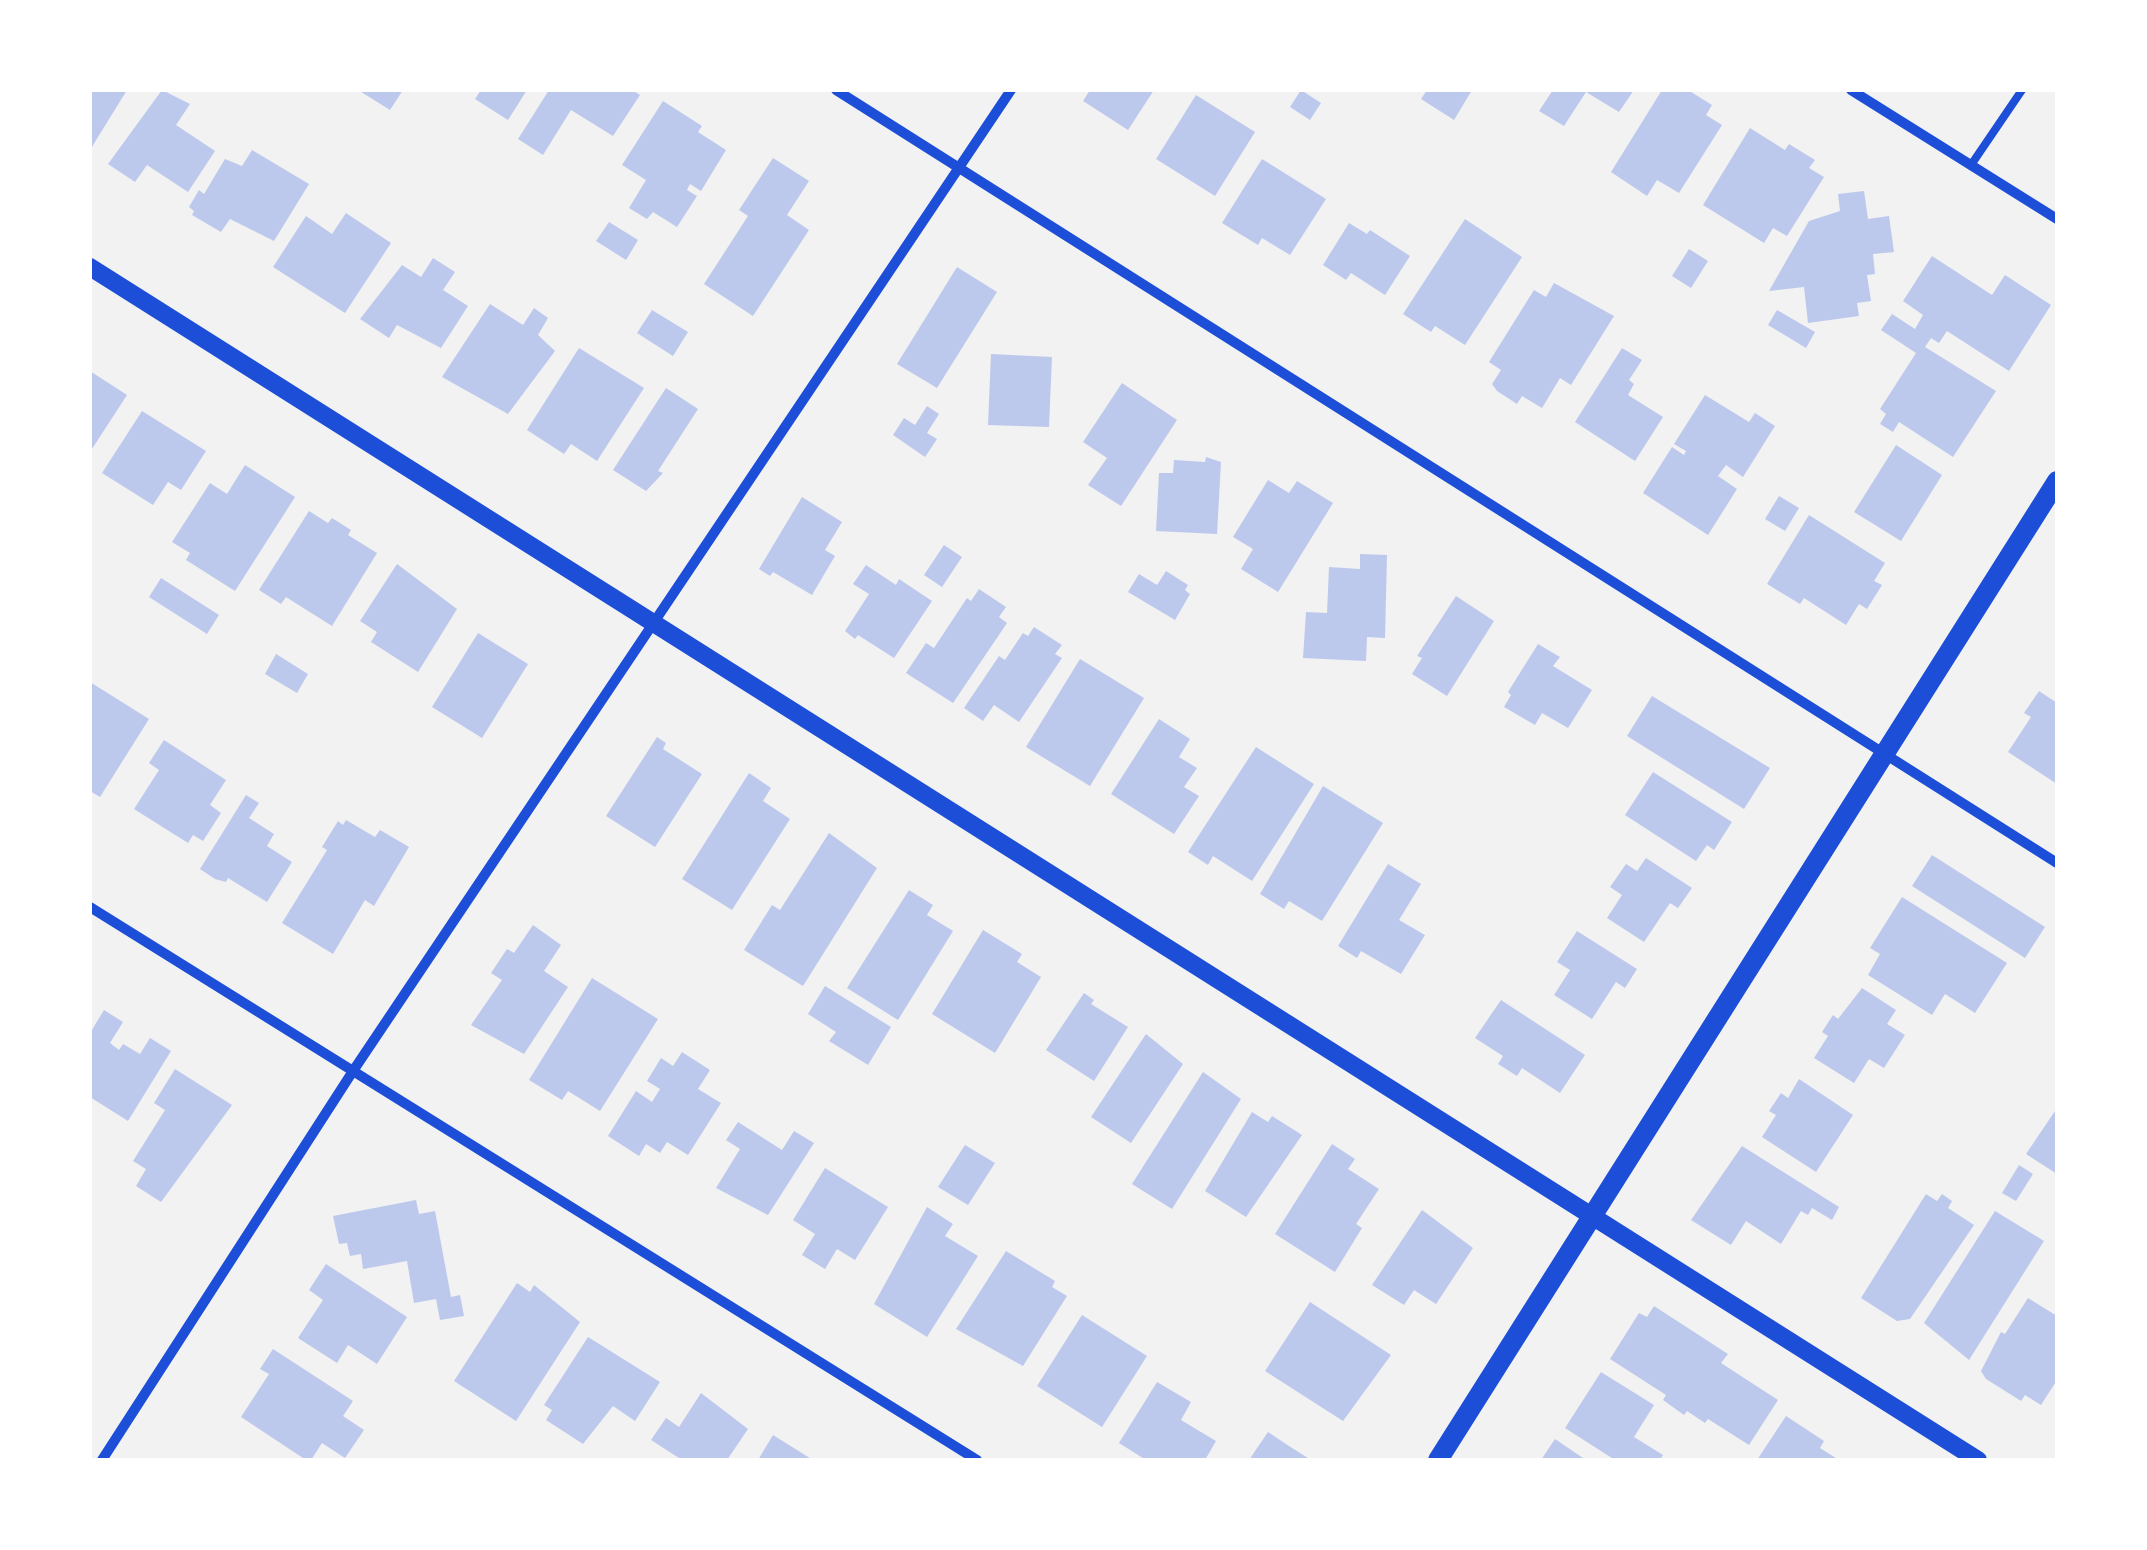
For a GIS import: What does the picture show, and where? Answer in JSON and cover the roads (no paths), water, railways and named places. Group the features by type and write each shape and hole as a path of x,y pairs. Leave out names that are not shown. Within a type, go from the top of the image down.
{"main road":[{"path":"1438,1460 1595,1218 2057,481"}],"street":[{"path":"836,90 2057,863"},
{"path":"102,1460 353,1071 1012,90"},
{"path":"1850,90 2057,220"},
{"path":"90,267 1978,1460"},
{"path":"90,908 977,1460"}],"lane":[{"path":"1971,166 2022,90"}]}
